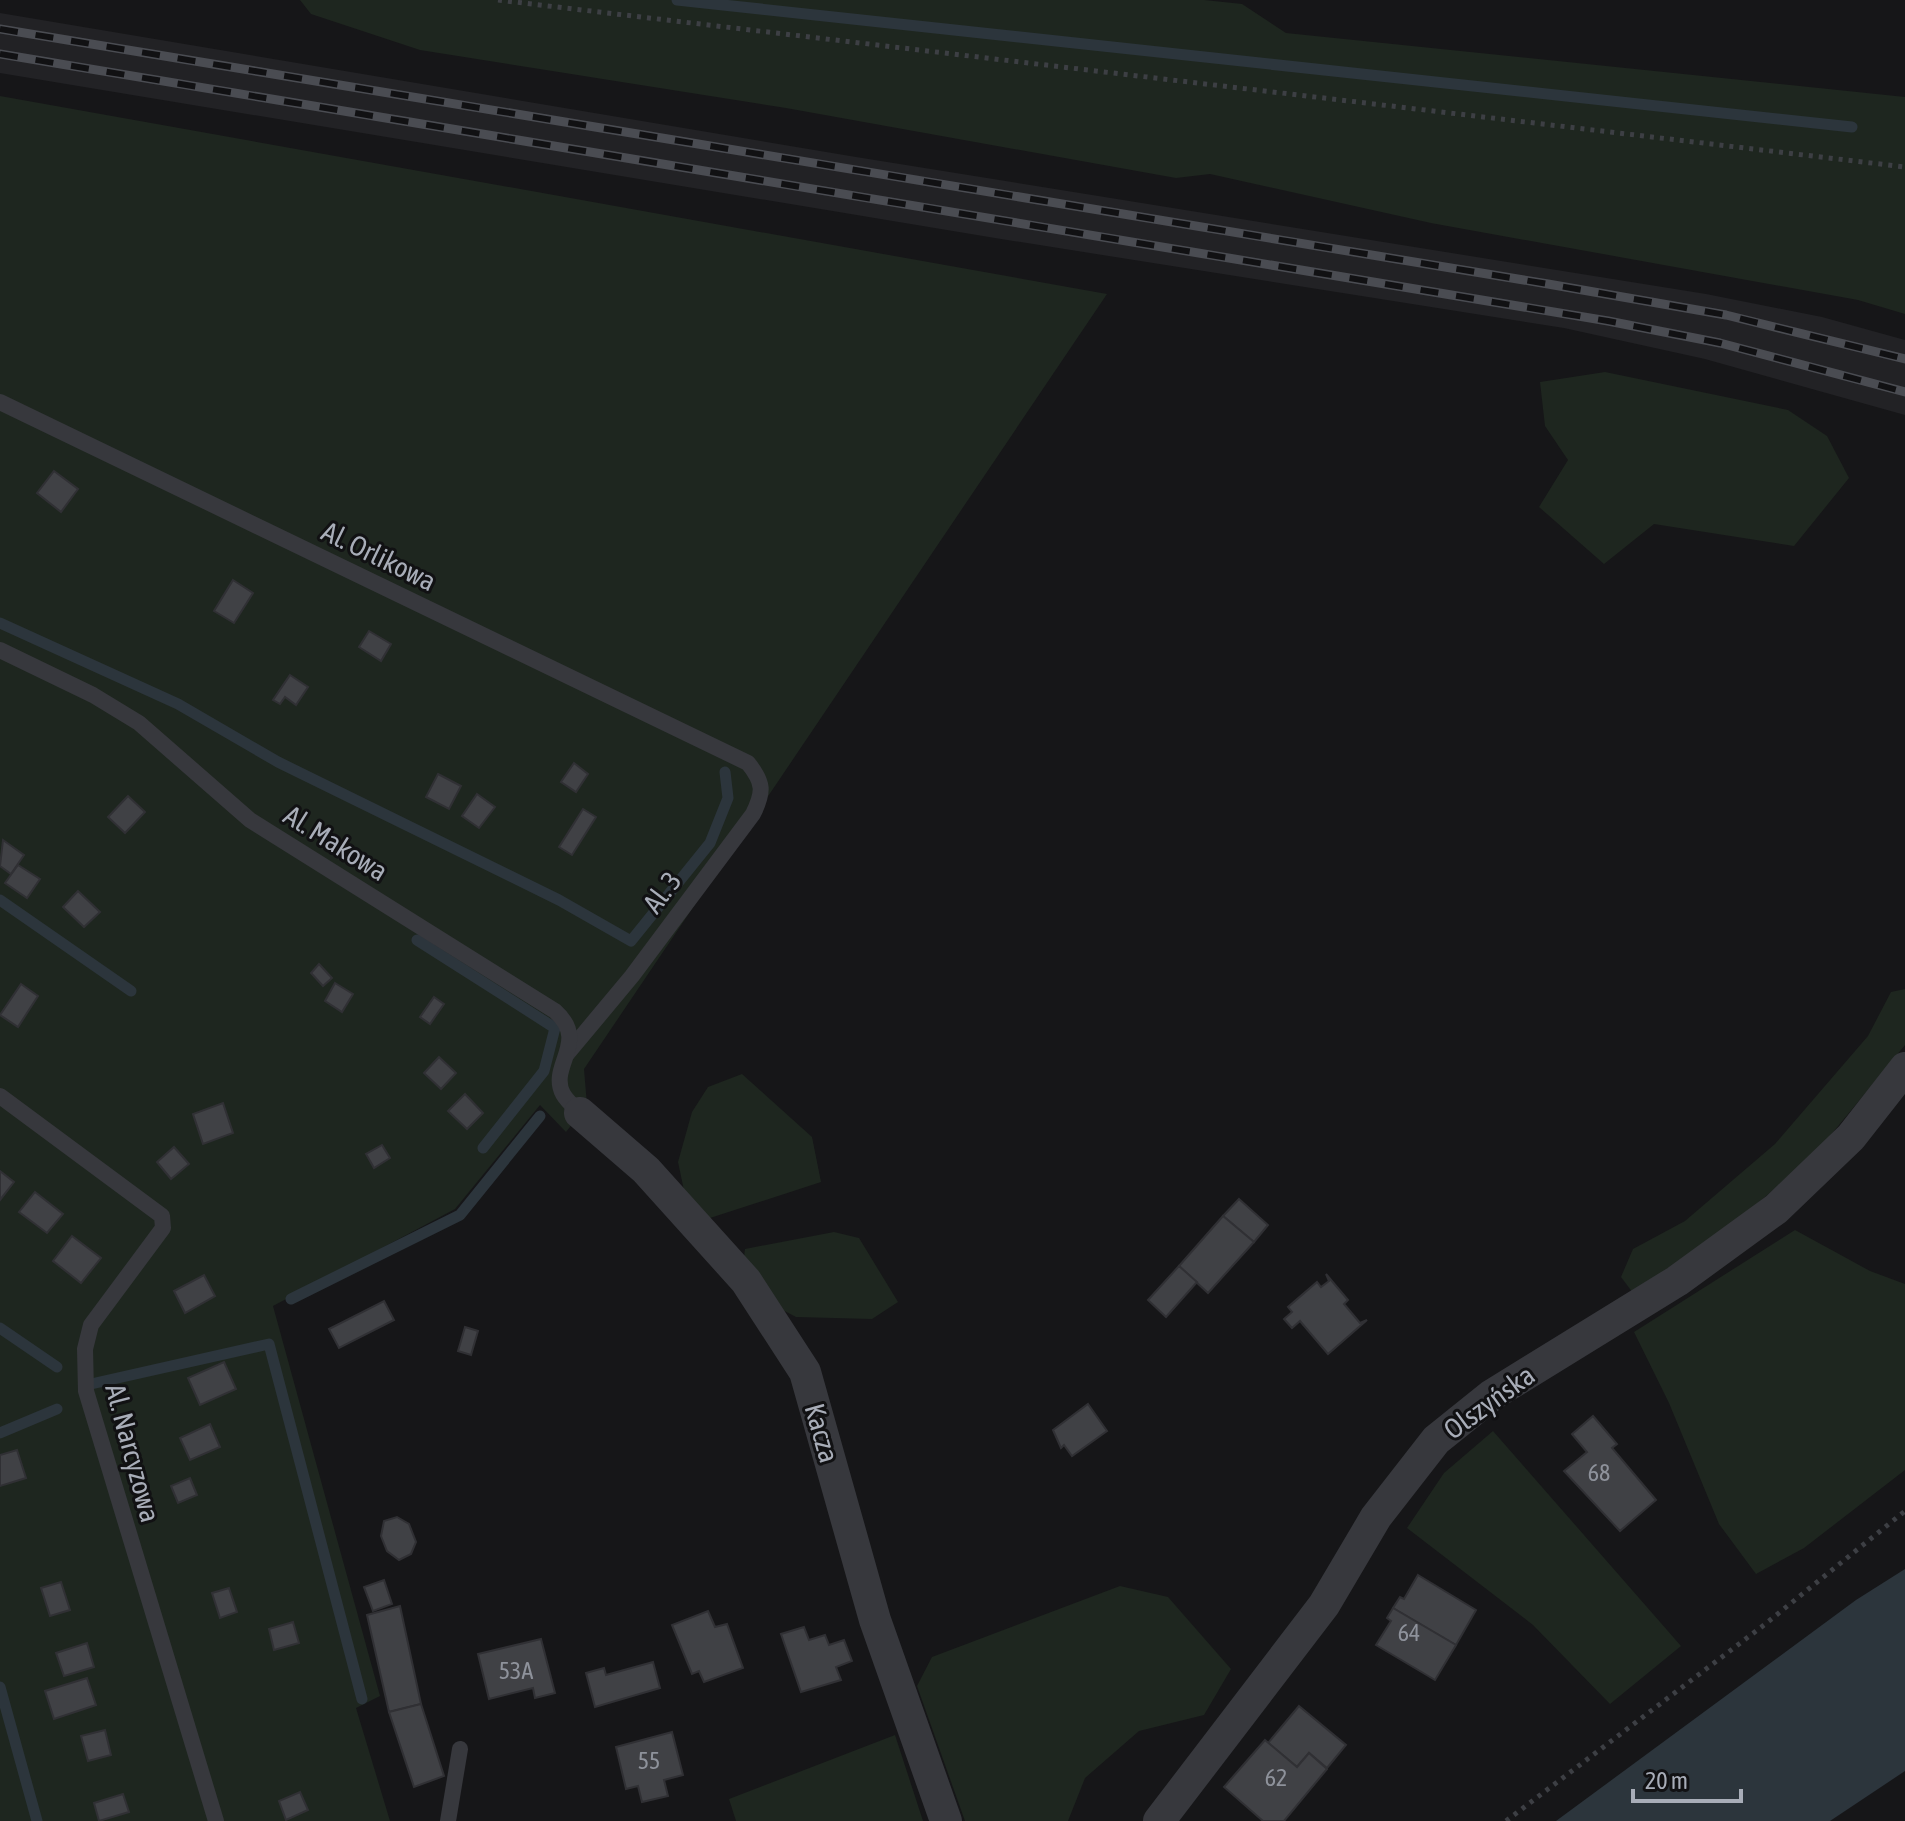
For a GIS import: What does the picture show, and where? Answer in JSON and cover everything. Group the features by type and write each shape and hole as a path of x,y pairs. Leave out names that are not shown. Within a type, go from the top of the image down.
{"street":[{"name":"Olszyńska","path":"1159,1821 1324,1605 1376,1517 1436,1440 1492,1395 1677,1281 1776,1209 1851,1137 1905,1068"},
{"name":"Kacza","path":"580,1113 646,1170 746,1281 805,1372 875,1620 946,1821"}],"lane":[{"name":"Al. Orlikowa","path":"0,402 737,756"},
{"name":"Al. Makowa","path":"0,650 93,695 139,723 250,820 555,1011 566,1020 571,1040 561,1084 563,1094 580,1113"},
{"name":"Al. 3","path":"567,1054 632,976 753,814 763,794 762,782 748,763 737,756"},
{"name":"Al. Narcyzowa","path":"0,1096 162,1216 163,1228 91,1325 85,1349 86,1391 216,1821"},
{"path":"448,1821 460,1749"}],"path":[{"path":"498,0 1905,167"},
{"path":"1506,1821 1764,1625 1905,1511"}],"shaded area":[{"path":"300,0 1204,0 1242,4 1286,33 1905,97 1905,314 1858,300 1431,223 1210,174 1176,178 786,108 420,50 311,14"},
{"path":"0,13 856,157 1706,294 1822,317 1905,340 1905,415 1705,359 1564,328 995,238 0,73"},
{"path":"0,96 1107,294 584,1069 587,1105 566,1132 540,1105 455,1209 273,1306 380,1696 356,1708 390,1821 0,1821"},
{"path":"1605,372 1788,410 1827,436 1849,478 1794,546 1654,524 1604,564 1539,507 1568,460 1545,426 1540,382"},
{"path":"1905,989 1905,1045 1815,1154 1715,1240 1633,1293 1621,1277 1633,1249 1685,1221 1775,1144 1868,1036 1891,992"},
{"path":"742,1074 812,1137 821,1182 710,1218 685,1195 678,1162 692,1112 708,1087"},
{"path":"1795,1230 1870,1271 1905,1284 1905,1470 1804,1548 1756,1574 1719,1524 1669,1403 1634,1332"},
{"path":"834,1232 859,1238 898,1302 872,1319 796,1317 777,1307 744,1257 745,1249"},
{"path":"1493,1431 1681,1646 1610,1704 1533,1625 1407,1528 1444,1473"},
{"path":"1905,1569 1905,1771 1830,1821 1556,1821 1856,1600"},
{"path":"1120,1586 1168,1597 1231,1669 1204,1715 1139,1731 1085,1778 1068,1821 965,1821 917,1686 932,1657"},
{"path":"895,1735 923,1821 736,1821 729,1799"}],"building":[{"path":"54,471 78,489 61,512 37,493"},
{"path":"233,580 253,593 234,623 214,611"},
{"path":"369,631 391,644 381,661 359,647"},
{"path":"290,675 308,687 296,705 285,697 280,704 273,700"},
{"path":"574,763 588,774 576,792 561,782"},
{"path":"438,774 461,786 449,809 426,797"},
{"path":"477,794 495,807 479,828 462,816"},
{"path":"128,796 145,812 125,833 108,817"},
{"path":"583,809 596,817 572,855 559,847"},
{"path":"3,840 24,855 11,874 0,866"},
{"path":"18,865 40,879 27,898 5,883"},
{"path":"78,891 100,912 84,927 63,907"},
{"path":"319,964 332,978 323,986 311,973"},
{"path":"335,983 353,994 342,1012 325,1001"},
{"path":"21,984 38,996 18,1027 0,1015"},
{"path":"434,997 444,1004 430,1024 420,1017"},
{"path":"439,1057 456,1073 441,1089 424,1073"},
{"path":"465,1094 483,1113 467,1129 448,1111"},
{"path":"223,1103 233,1133 203,1144 193,1114"},
{"path":"382,1145 390,1158 374,1168 366,1154"},
{"path":"174,1147 189,1164 171,1179 157,1162"},
{"path":"0,1171 14,1182 0,1200"},
{"path":"35,1192 63,1214 47,1233 19,1212"},
{"path":"1239,1199 1268,1225 1254,1242 1223,1216"},
{"path":"1223,1216 1254,1242 1208,1293 1179,1266"},
{"path":"72,1236 101,1258 81,1283 53,1261"},
{"path":"1179,1266 1197,1282 1166,1317 1148,1300"},
{"path":"1326,1274 1348,1300 1344,1304 1360,1323 1367,1320 1328,1354 1300,1321 1292,1328 1284,1319 1292,1312 1288,1307 1317,1282 1321,1287 1329,1281"},
{"path":"204,1275 215,1296 185,1313 174,1291"},
{"path":"384,1301 394,1320 339,1348 329,1329"},
{"path":"465,1327 478,1331 471,1355 458,1351"},
{"path":"224,1362 236,1389 200,1405 188,1378"},
{"path":"1088,1404 1107,1431 1072,1456 1064,1445 1061,1448 1053,1430"},
{"path":"1593,1416 1617,1444 1612,1448 1656,1500 1620,1531 1564,1471 1587,1452 1572,1434"},
{"path":"210,1424 220,1447 190,1460 180,1438"},
{"path":"17,1450 26,1478 0,1486 0,1455"},
{"path":"190,1478 197,1495 178,1503 171,1486"},
{"path":"397,1517 409,1524 416,1542 411,1554 399,1560 387,1551 381,1536 384,1521"},
{"path":"1418,1575 1476,1610 1456,1645 1393,1608 1400,1597 1404,1599"},
{"path":"384,1580 392,1604 373,1611 364,1587"},
{"path":"61,1582 70,1610 50,1616 41,1588"},
{"path":"229,1588 237,1612 220,1618 212,1593"},
{"path":"400,1606 421,1704 389,1712 367,1615"},
{"path":"1393,1608 1456,1645 1435,1680 1376,1645 1391,1621 1387,1618"},
{"path":"708,1611 715,1627 727,1624 743,1668 704,1682 699,1671 692,1674 672,1625"},
{"path":"293,1622 299,1643 274,1650 269,1629"},
{"path":"804,1627 809,1640 825,1635 829,1645 844,1640 852,1661 836,1667 841,1680 801,1692 781,1634"},
{"path":"541,1639 555,1693 535,1698 533,1688 489,1699 478,1654"},
{"path":"87,1643 94,1667 64,1676 56,1653"},
{"path":"653,1662 660,1688 595,1707 586,1673 604,1668 606,1675"},
{"path":"87,1678 96,1705 54,1719 45,1691"},
{"path":"421,1704 444,1776 414,1787 389,1712"},
{"path":"1299,1706 1346,1745 1327,1768 1309,1753 1297,1767 1268,1743"},
{"path":"105,1730 111,1755 88,1761 81,1736"},
{"path":"672,1732 683,1775 664,1780 668,1796 642,1802 638,1786 626,1789 616,1747"},
{"path":"1265,1740 1297,1767 1309,1753 1327,1769 1284,1821 1263,1821 1224,1787"},
{"path":"300,1792 308,1810 286,1820 279,1801"},
{"path":"123,1794 129,1812 99,1821 94,1803"}],"waterway":[{"path":"677,0 1852,127"},
{"path":"0,623 178,704 278,762 559,900 631,941 710,843 728,798 725,772"},
{"path":"0,900 131,991"},
{"path":"417,940 555,1028 544,1071 483,1148"},
{"path":"291,1299 460,1215 540,1116"},
{"path":"0,1328 57,1367"},
{"path":"91,1384 269,1344 362,1699"},
{"path":"0,1433 57,1409"},
{"path":"0,1687 37,1821"}],"railway":[{"path":"0,29 1548,284 1726,315 1905,359"},
{"path":"0,54 1608,321 1720,343 1905,392"}]}
